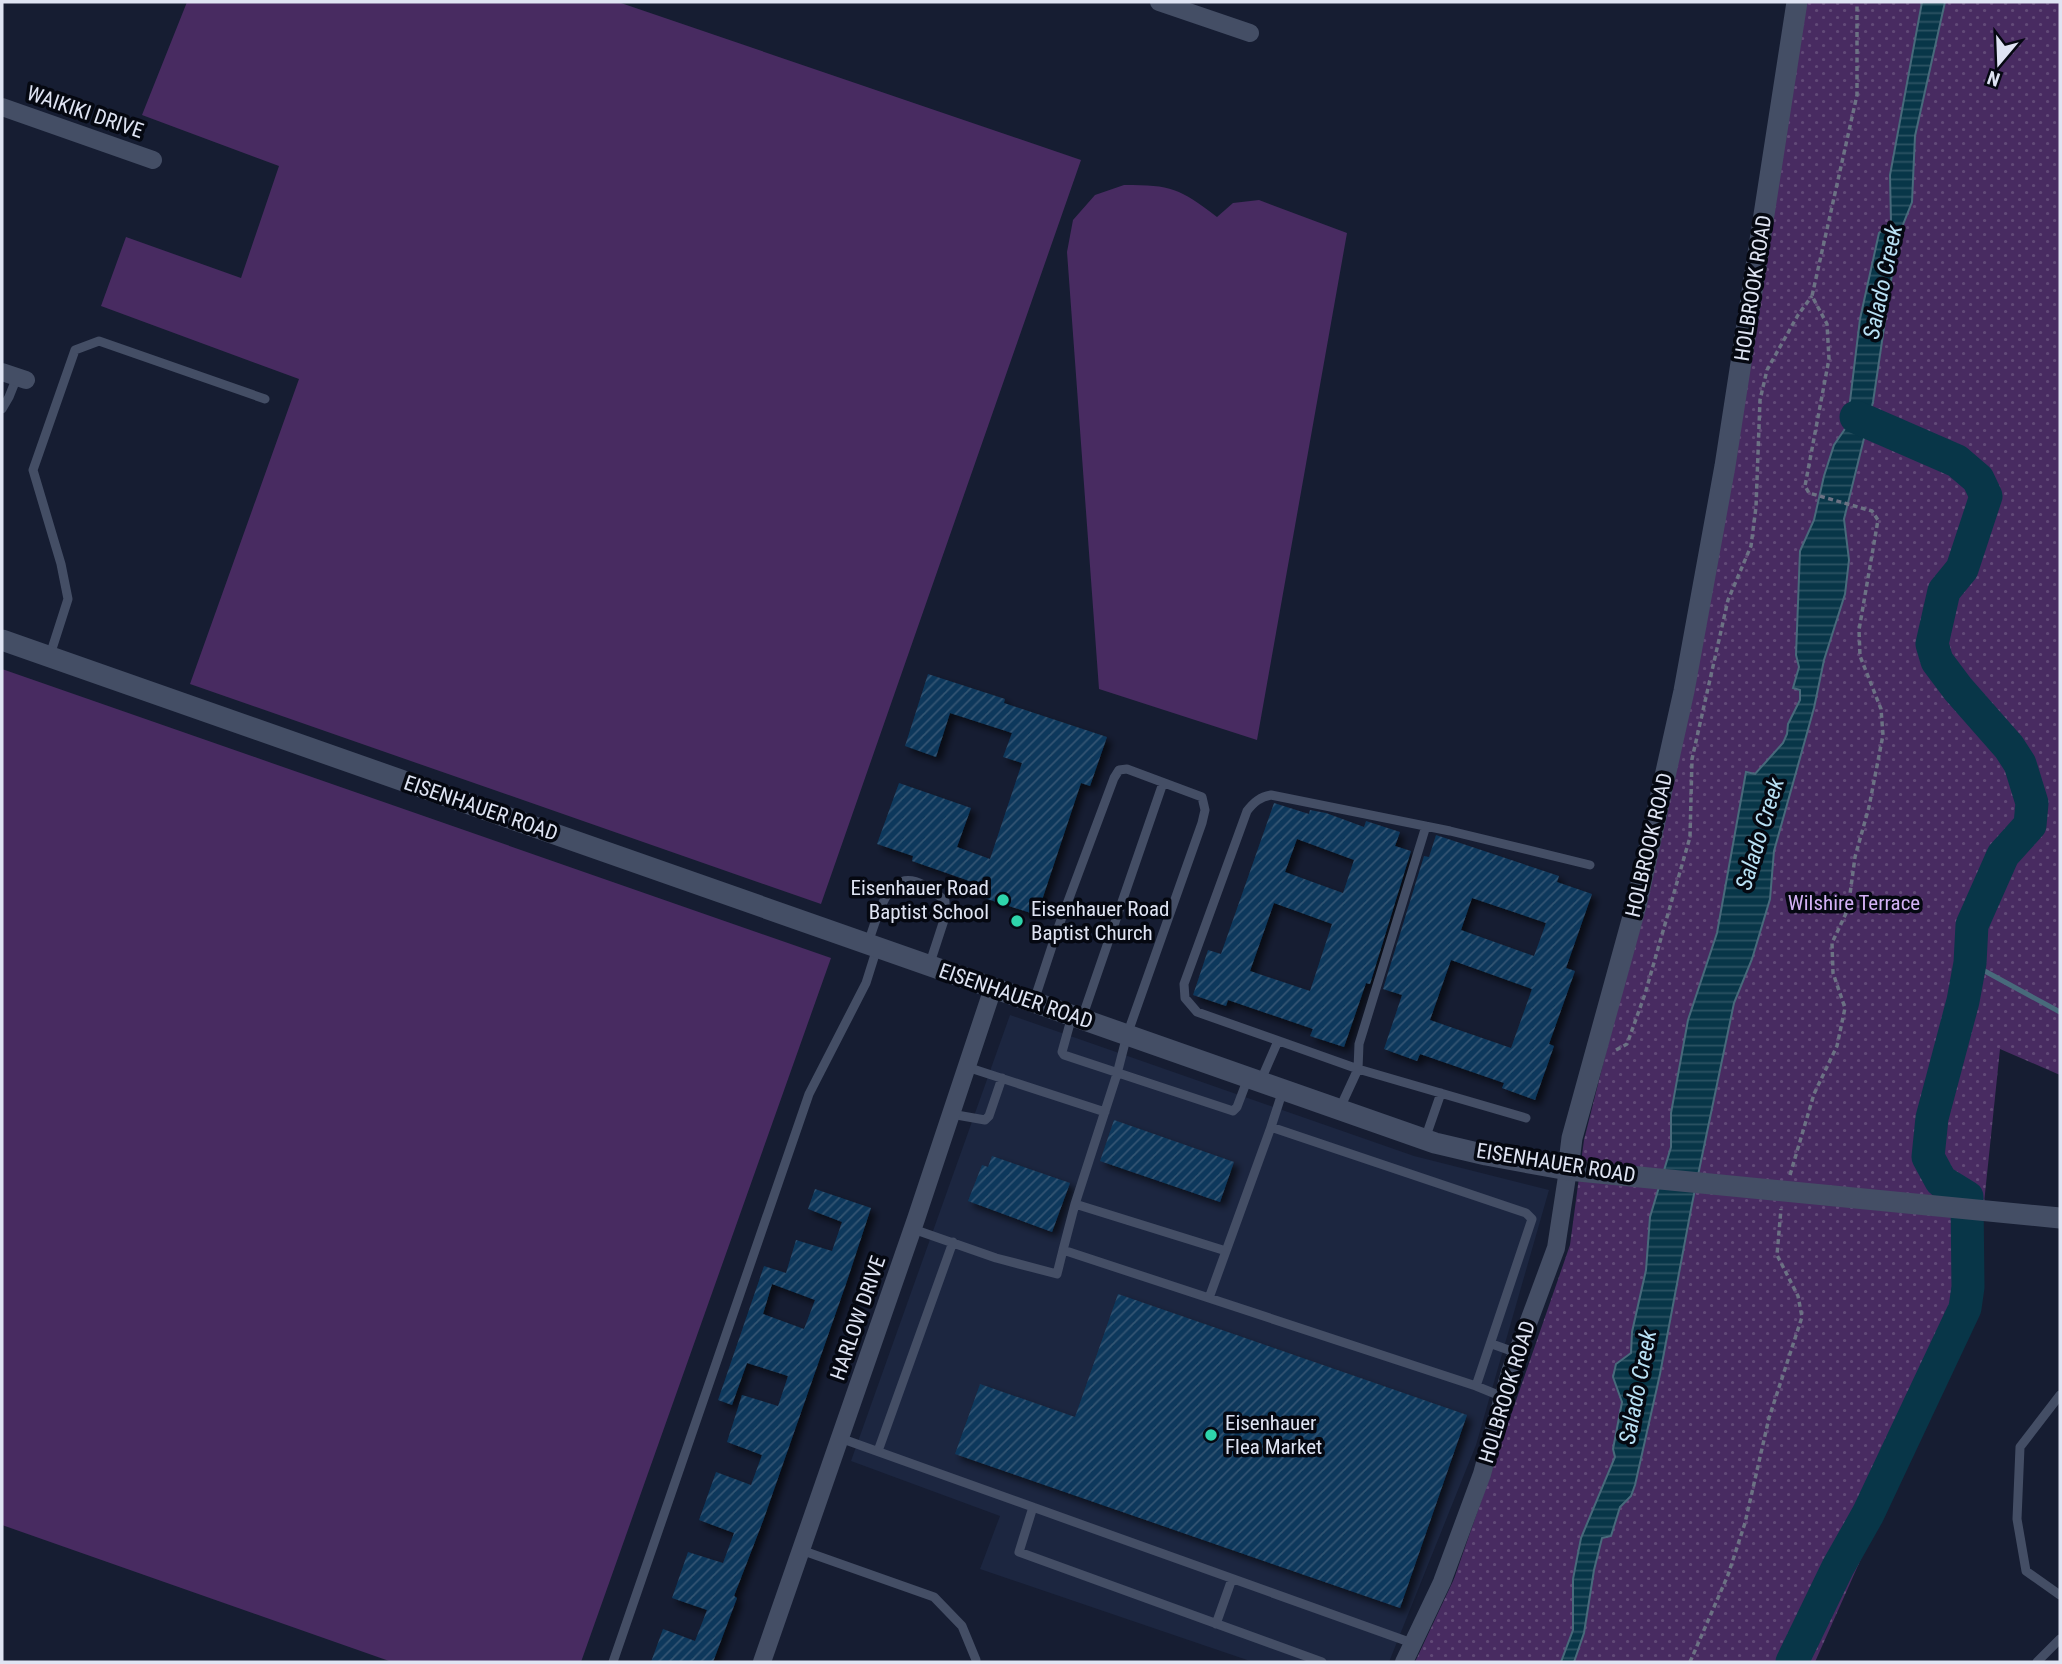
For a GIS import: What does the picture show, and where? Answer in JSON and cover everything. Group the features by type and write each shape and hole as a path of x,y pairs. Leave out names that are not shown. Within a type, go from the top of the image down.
{"main road":[{"name":"HOLBROOK ROAD","path":"1568,1170 1572,1138 1637,902 1684,691 1725,466 1797,2"},
{"name":"EISENHAUER ROAD","path":"2,640 1425,1139 1486,1155 1568,1170 2060,1218"}],"street":[{"path":"1159,2 1250,33"},
{"name":"WAIKIKI DRIVE","path":"2,107 153,160"},
{"name":"HARLOW DRIVE","path":"762,1662 913,1229 993,988"},
{"name":"HOLBROOK ROAD","path":"1404,1662 1442,1582 1482,1474 1517,1353 1556,1248 1568,1170"}],"lane":[{"path":"49,657 68,599 61,564 33,470 75,350 99,341 265,399"},
{"path":"2,409 9,397 15,376"},
{"path":"913,1229 996,1258 1057,1274 1075,1204 1127,1035 1202,823 1205,810 1202,797 1127,769 1119,770 1058,928 1034,1003"},
{"path":"1163,783 1062,1052 1117,1074 1233,1111 1278,1041"},
{"path":"1526,1118 1358,1069 1197,1012 1185,998 1184,984 1247,811 1255,802 1270,794 1590,864"},
{"path":"1339,1110 1358,1069 1359,1044 1426,826"},
{"path":"613,1662 809,1094 866,983 885,894 892,886 902,881 912,881 929,888 945,901 945,917 929,966"},
{"path":"966,1067 1105,1112"},
{"path":"951,1114 985,1120 989,1116 1002,1078"},
{"path":"1209,1298 1283,1090"},
{"path":"1425,1139 1441,1093"},
{"path":"1271,1127 1526,1213 1532,1219 1476,1386"},
{"path":"1075,1204 1226,1251"},
{"path":"878,1451 953,1242"},
{"path":"1063,1250 1503,1397"},
{"path":"1492,1344 1517,1353"},
{"path":"2060,1395 2020,1447 2017,1519 2026,1571 2060,1595"},
{"path":"840,1438 1412,1643"},
{"path":"1033,1507 1019,1552 1322,1662"},
{"path":"801,1550 934,1597 962,1626 977,1662"},
{"path":"1216,1624 1232,1579"},
{"path":"2037,1662 2060,1639"}],"path":[{"path":"1593,1063 1627,1044 1645,994 1690,837 1692,759 1728,600 1751,546 1756,507 1760,400 1767,370 1812,296 1857,95 1857,2"},
{"path":"1789,1180 1814,1094 1837,1046 1843,1021 1845,1008 1833,972 1832,943 1848,909 1855,857 1874,784 1883,735 1881,709 1860,656 1859,630 1878,520 1872,512 1810,493 1805,486 1829,359 1827,324 1812,296"},
{"path":"1690,1662 1728,1575 1745,1523 1769,1418 1802,1317 1798,1296 1777,1255 1783,1203"}],"shaded area":[{"path":"1010,1015 1414,1156 1549,1190 1476,1445 1389,1662 1253,1662 980,1569 1000,1516 851,1461"}],"green space":[{"path":"187,2 618,2 1081,160 821,904 190,684 299,379 101,306 126,237 241,278 279,166 142,115"},
{"name":"Wilshire Terrace","path":"1806,2 2060,2 2060,1075 2000,1049 1972,1319 1815,1662 1415,1662 1454,1579 1570,1245 1584,1140 1635,936"},
{"path":"1124,185 1174,190 1217,217 1233,203 1259,200 1347,233 1257,740 1099,689 1067,252 1073,220 1095,195"},
{"path":"2,669 831,958 581,1662 392,1662 2,1525"}],"water":[{"name":"Salado Creek","path":"1922,2 1945,2 1915,136 1912,202 1888,262 1892,274 1873,402 1844,519 1849,560 1845,594 1824,660 1814,708 1774,851 1770,899 1752,959 1734,1003 1660,1374 1635,1485 1631,1496 1620,1507 1611,1536 1602,1538 1584,1633 1574,1662 1561,1662 1573,1630 1573,1579 1581,1538 1615,1457 1613,1449 1622,1402 1613,1377 1616,1364 1631,1353 1632,1332 1646,1270 1650,1217 1671,1147 1671,1113 1688,1020 1717,933 1746,772 1755,774 1783,743 1788,724 1800,700 1800,690 1793,688 1799,667 1796,655 1800,551 1814,520 1834,445 1847,426 1860,319 1879,233 1891,222 1890,175"}],"building":[{"path":"928,674 1005,699 1004,703 1107,737 1090,786 1081,783 1037,915 978,896 981,885 912,861 913,856 877,844 899,783 971,808 957,847 990,859 1022,763 1003,757 1012,733 950,713 936,757 905,746"},
{"path":"1274,803 1309,814 1310,810 1326,813 1364,827 1366,821 1400,832 1395,846 1411,851 1370,984 1366,983 1344,1047 1310,1036 1313,1029 1228,1000 1226,1006 1193,995 1208,950 1221,954","holes":["1297,839 1354,860 1343,893 1285,872","1274,903 1332,924 1310,991 1250,971"]},
{"path":"1436,835 1559,876 1557,882 1592,894 1566,968 1575,971 1549,1044 1554,1046 1535,1100 1502,1088 1504,1083 1420,1054 1417,1061 1384,1049 1402,995 1383,989 1424,856 1429,857","holes":["1472,898 1546,923 1534,956 1461,930","1451,960 1532,989 1511,1048 1430,1020"]},
{"path":"1114,1120 1234,1162 1220,1202 1100,1161"},
{"path":"992,1156 1070,1183 1052,1232 968,1201 982,1165 988,1167"},
{"path":"815,1189 871,1208 713,1662 651,1662 663,1629 695,1641 707,1610 672,1598 688,1552 723,1563 734,1533 699,1520 716,1472 751,1485 762,1455 727,1442 742,1395 778,1406 788,1376 747,1363 732,1405 718,1400 764,1266 786,1273 796,1240 832,1251 842,1222 808,1209","holes":["772,1284 815,1300 804,1329 763,1314"]},
{"name":"Eisenhauer Flea Market","path":"1118,1294 1467,1415 1400,1608 955,1454 980,1384 1075,1417"}],"waterway":[{"path":"1792,1662 1838,1567 1868,1514 1965,1308 1968,1287 1967,1197 1941,1181 1928,1157 1932,1118 1963,1001 1970,963 1972,925 2003,855 2030,825 2032,803 2020,764 2009,747 1937,661 1932,644 1944,591 1962,569 1986,496 1978,479 1957,461 1856,417"},
{"path":"1970,963 2060,1012"}],"place":[{"name":"Eisenhauer Road Baptist School","path":"1003,900"},
{"name":"Eisenhauer Road Baptist Church","path":"1017,921"},
{"name":"Eisenhauer Flea Market","path":"1211,1435"}]}
